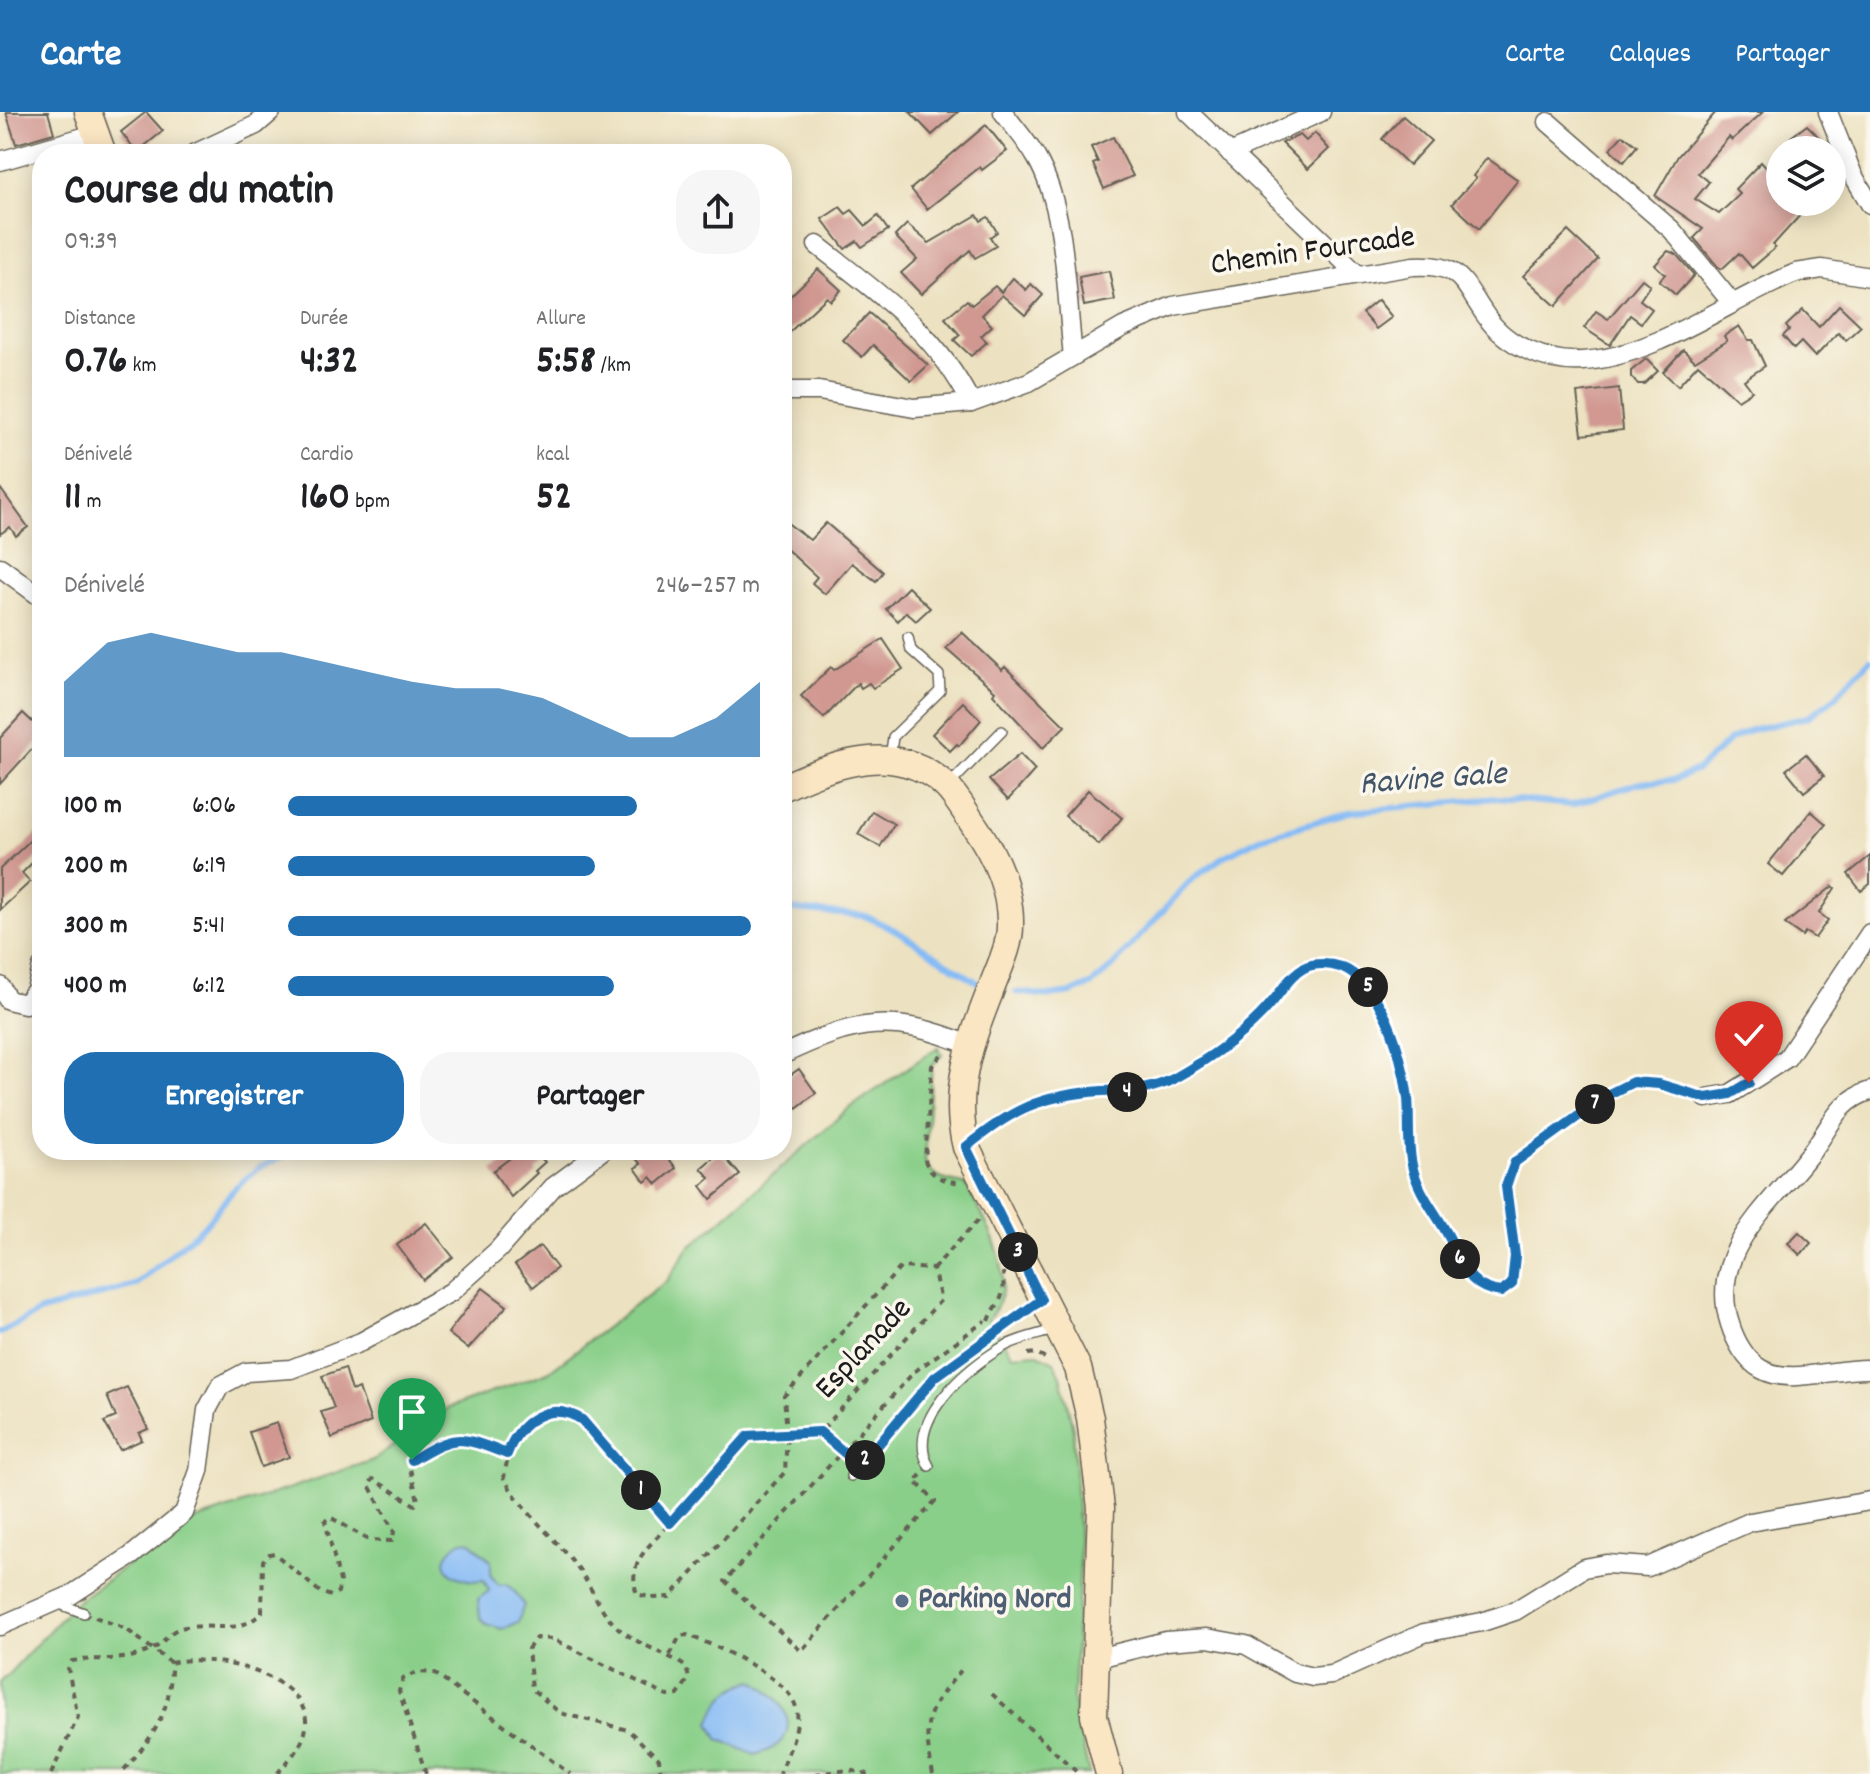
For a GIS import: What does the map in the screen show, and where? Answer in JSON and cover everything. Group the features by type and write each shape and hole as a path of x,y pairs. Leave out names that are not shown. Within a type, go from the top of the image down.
{"main road":[{"path":"792,784 842,764 890,759 928,772 947,787 986,842 1006,886 1011,928 969,1045 960,1089 960,1123 966,1147 1078,1368 1096,1454 1101,1508 1094,1716 1109,1774"}],"street":[{"path":"215,144 256,125 271,112"},
{"path":"1003,112 1037,159 1051,195 1059,230 1073,356"},
{"path":"1188,112 1358,275"},
{"path":"1230,153 1321,112"},
{"path":"1828,112 1853,175 1870,204"},
{"path":"1548,122 1672,230 1732,303"},
{"path":"58,144 95,133"},
{"path":"0,161 32,152"},
{"path":"817,245 924,332 956,374 971,403"},
{"name":"Chemin Fourcade","path":"792,391 819,391 914,408 971,403 1029,382 1123,327 1173,306 1426,265 1447,268 1472,290 1497,329 1526,349 1555,360 1609,358 1807,271 1838,270 1870,277"},
{"path":"0,567 32,591"},
{"path":"1706,1098 1730,1094 1787,1058 1870,933"},
{"path":"0,986 8,1000 25,1004 32,995"},
{"path":"792,1050 831,1032 864,1024 900,1024 935,1032 969,1045"},
{"path":"1870,1091 1842,1106 1814,1150 1740,1239 1727,1274 1724,1307 1735,1341 1758,1368 1783,1374 1870,1369"},
{"path":"0,1626 57,1603 131,1556 184,1513 199,1471 207,1410 220,1386 246,1372 291,1369 361,1342 451,1292 498,1250 553,1187 589,1160"},
{"path":"1094,1659 1166,1641 1207,1638 1246,1645 1295,1673 1313,1677 1331,1675 1424,1633 1482,1622 1515,1611 1584,1568 1606,1564 1648,1567 1750,1522 1870,1501"}],"lane":[{"path":"890,759 893,737 940,691 939,675 911,650 908,637"},
{"path":"947,787 1002,731"},
{"path":"851,1476 935,1377 1041,1300"},
{"path":"929,1466 922,1454 921,1440 928,1419 956,1383 1001,1348 1056,1329"},
{"path":"57,1603 84,1613"}],"path":[{"path":"966,1147 1005,1115 1037,1102 1081,1093 1149,1090 1173,1079 1210,1055 1264,1011 1292,977 1311,965 1334,966 1354,972 1365,982 1397,1044 1408,1097 1411,1162 1420,1191 1444,1226 1468,1274 1478,1287 1501,1292 1512,1284 1515,1256 1506,1186 1515,1162 1609,1094 1633,1082 1659,1084 1706,1098"},
{"path":"933,1269 982,1215"},
{"name":"Esplanade","path":"933,1269 901,1267 784,1396 787,1433 785,1472 670,1597 637,1594 632,1580 634,1564 748,1436 787,1433 820,1432 941,1300 933,1269"},
{"path":"929,1466 915,1481 935,1501 801,1651 725,1581 914,1372 988,1319"},
{"path":"661,1774 659,1759 628,1730 560,1713 532,1689 528,1649 536,1638 553,1639 667,1696 678,1695 689,1678 686,1667 670,1655 637,1641 615,1625 576,1566 513,1496 504,1478 507,1454 523,1425 535,1416 554,1411 571,1413 582,1420 670,1523"},
{"path":"820,1432 860,1466"},
{"path":"51,1774 78,1717 68,1669 72,1661 104,1661 155,1649 169,1633 184,1627 230,1629 255,1619 262,1612 263,1561 266,1555 274,1553 320,1592 331,1596 338,1592 340,1581 325,1521 330,1517 369,1540 392,1541 394,1532 369,1485 373,1479 415,1505 418,1500 409,1465 434,1447 465,1438 507,1454"},
{"path":"84,1613 126,1629 171,1663"},
{"path":"670,1655 680,1636 687,1635 734,1653 785,1691 796,1705 796,1723 780,1774"},
{"path":"171,1663 191,1657 244,1668 280,1683 301,1702 306,1726 297,1750 277,1774"},
{"path":"120,1774 152,1739 166,1712 171,1663"},
{"path":"933,1774 927,1722 933,1704 963,1668"},
{"path":"426,1774 399,1691 403,1679 417,1672 434,1673 570,1774"},
{"path":"992,1694 1079,1774"},
{"path":"815,1774 849,1770 868,1774"}],"green space":[{"path":"938,1047 942,1054 932,1066 925,1161 936,1175 965,1184 991,1233 1002,1270 1003,1287 998,1304 988,1319 1013,1355 1036,1353 1054,1362 1061,1376 1073,1429 1080,1563 1073,1700 1089,1774 0,1774 0,1683 76,1602 187,1523 373,1460 448,1408 548,1372 667,1281 688,1249 847,1110"}],"water":[{"path":"462,1541 471,1542 491,1561 491,1576 499,1585 506,1584 524,1605 518,1622 502,1629 486,1624 480,1617 478,1599 489,1591 484,1580 463,1579 448,1570 445,1563 446,1556"},
{"path":"753,1680 776,1699 784,1709 787,1720 787,1731 782,1740 771,1749 755,1755 718,1739 710,1723 726,1696"}],"building":[{"path":"6,112 48,112 54,133 16,144"},
{"path":"146,112 163,131 147,144 131,144 121,132"},
{"path":"910,112 958,112 932,135"},
{"path":"1716,112 1763,112 1732,140 1729,137 1698,173 1709,182 1695,199 1719,214 1740,194 1735,189 1761,162 1766,168 1766,216 1799,216 1773,245 1775,248 1752,268 1739,253 1722,269 1694,238 1703,229 1655,196 1678,156"},
{"path":"1403,116 1431,141 1409,165 1382,139"},
{"path":"986,125 1007,151 982,170 980,167 927,209 911,189"},
{"path":"1807,125 1817,136 1792,136"},
{"path":"1315,133 1329,149 1308,169 1282,143 1300,135 1306,141"},
{"path":"1623,135 1637,146 1624,162 1610,149"},
{"path":"1113,137 1133,176 1104,189 1093,164 1098,162 1091,147"},
{"path":"1487,158 1518,180 1479,229 1452,204 1476,178 1473,176"},
{"path":"840,207 846,214 852,210 866,226 878,216 888,230 862,247 857,241 845,249 822,219"},
{"path":"977,215 981,221 988,217 997,232 990,237 996,246 975,258 970,250 921,294 901,273 917,259 895,236 907,224 929,243"},
{"path":"1568,231 1598,259 1556,306 1523,276"},
{"path":"1668,251 1676,254 1694,275 1676,295 1659,281 1665,274 1655,265"},
{"path":"818,269 841,290 831,301 827,297 792,330 792,294"},
{"path":"1109,271 1115,300 1084,306 1079,277"},
{"path":"1013,278 1026,290 1031,284 1043,295 1025,315 1002,295 982,315 992,326 981,336 987,342 971,356 954,340 960,335 945,318 967,300 972,305 995,286 1001,292"},
{"path":"1642,279 1650,285 1640,300 1652,309 1641,323 1630,315 1610,345 1584,328 1596,311 1608,319"},
{"path":"1378,300 1392,317 1376,329 1362,313"},
{"path":"1839,305 1861,326 1846,340 1838,333 1815,357 1801,342 1794,349 1783,336 1789,330 1786,326 1803,310 1819,327"},
{"path":"869,313 928,365 911,381 873,345 862,357 843,340"},
{"path":"1739,326 1748,340 1753,340 1765,366 1744,380 1752,391 1738,400 1698,364 1678,386 1663,372 1683,350 1695,361 1727,341 1724,336"},
{"path":"1646,359 1658,371 1644,384 1638,384 1631,377 1631,371"},
{"path":"1619,388 1623,430 1582,435 1577,393"},
{"path":"0,488 28,527 16,536 10,527 0,534"},
{"path":"826,523 883,572 876,581 852,563 825,594 812,583 817,577 792,554 792,526 810,540"},
{"path":"908,587 930,608 916,621 906,612 898,621 886,609"},
{"path":"962,632 1002,670 1005,667 1065,726 1043,748 993,694 995,691 946,648"},
{"path":"883,639 903,669 873,688 869,683 861,688 858,683 824,718 801,696 831,667 834,670"},
{"path":"963,702 981,720 959,746 957,744 950,751 932,734"},
{"path":"23,713 32,722 32,749 0,784 0,738"},
{"path":"1020,754 1035,770 1008,800 989,780"},
{"path":"1806,754 1824,776 1804,792 1786,770"},
{"path":"1088,790 1122,818 1099,845 1065,816"},
{"path":"872,811 894,824 880,847 858,834"},
{"path":"1811,811 1826,824 1783,876 1768,864"},
{"path":"32,839 32,863 22,873 30,882 0,910 0,869"},
{"path":"1870,856 1870,884 1861,891 1848,874"},
{"path":"1833,886 1835,888 1819,913 1828,920 1815,938 1805,932 1802,936 1785,924"},
{"path":"799,1069 816,1093 792,1111 792,1074"},
{"path":"508,1160 545,1162 511,1197 493,1171"},
{"path":"637,1160 670,1160 676,1168 657,1184 651,1177 645,1182 635,1168 641,1164"},
{"path":"710,1160 727,1160 740,1175 711,1199 701,1186 710,1178 701,1168"},
{"path":"426,1223 453,1257 423,1280 397,1245"},
{"path":"1799,1232 1811,1243 1800,1255 1788,1243"},
{"path":"540,1246 557,1268 533,1287 515,1265"},
{"path":"483,1288 507,1306 468,1349 448,1333"},
{"path":"345,1368 352,1391 359,1388 371,1422 332,1438 321,1412 334,1408 322,1376"},
{"path":"127,1387 148,1429 139,1433 142,1440 120,1450 104,1422 116,1417 107,1396"},
{"path":"277,1423 289,1457 261,1467 249,1432"}],"waterway":[{"name":"Ravine Gale","path":"1016,992 1049,996 1072,993 1092,984 1110,969 1191,880 1223,857 1260,838 1349,812 1496,798 1572,805 1639,783 1674,780 1697,770 1730,740 1750,730 1808,717 1833,699 1870,659"},
{"name":"Ravine Gale","path":"792,910 865,916 897,931 977,982"},
{"name":"Ravine Gale","path":"0,1333 41,1311 135,1285 204,1226 236,1187 258,1168 275,1160"}],"place":[{"name":"Parking Nord","path":"902,1601"}],"route":[{"path":"412,1460 434,1447 465,1438 507,1454 523,1425 535,1416 554,1411 571,1413 582,1420 670,1523 748,1436 820,1432 860,1466 935,1377 1041,1300 966,1147 1005,1115 1037,1102 1081,1093 1149,1090 1173,1079 1210,1055 1264,1011 1292,977 1311,965 1334,966 1354,972 1365,982 1379,1006 1397,1044 1408,1097 1411,1162 1420,1191 1444,1226 1468,1274 1478,1287 1491,1291 1501,1292 1512,1284 1515,1256 1506,1186 1515,1162 1609,1094 1633,1082 1659,1084 1706,1098 1730,1094 1749,1083"}]}
